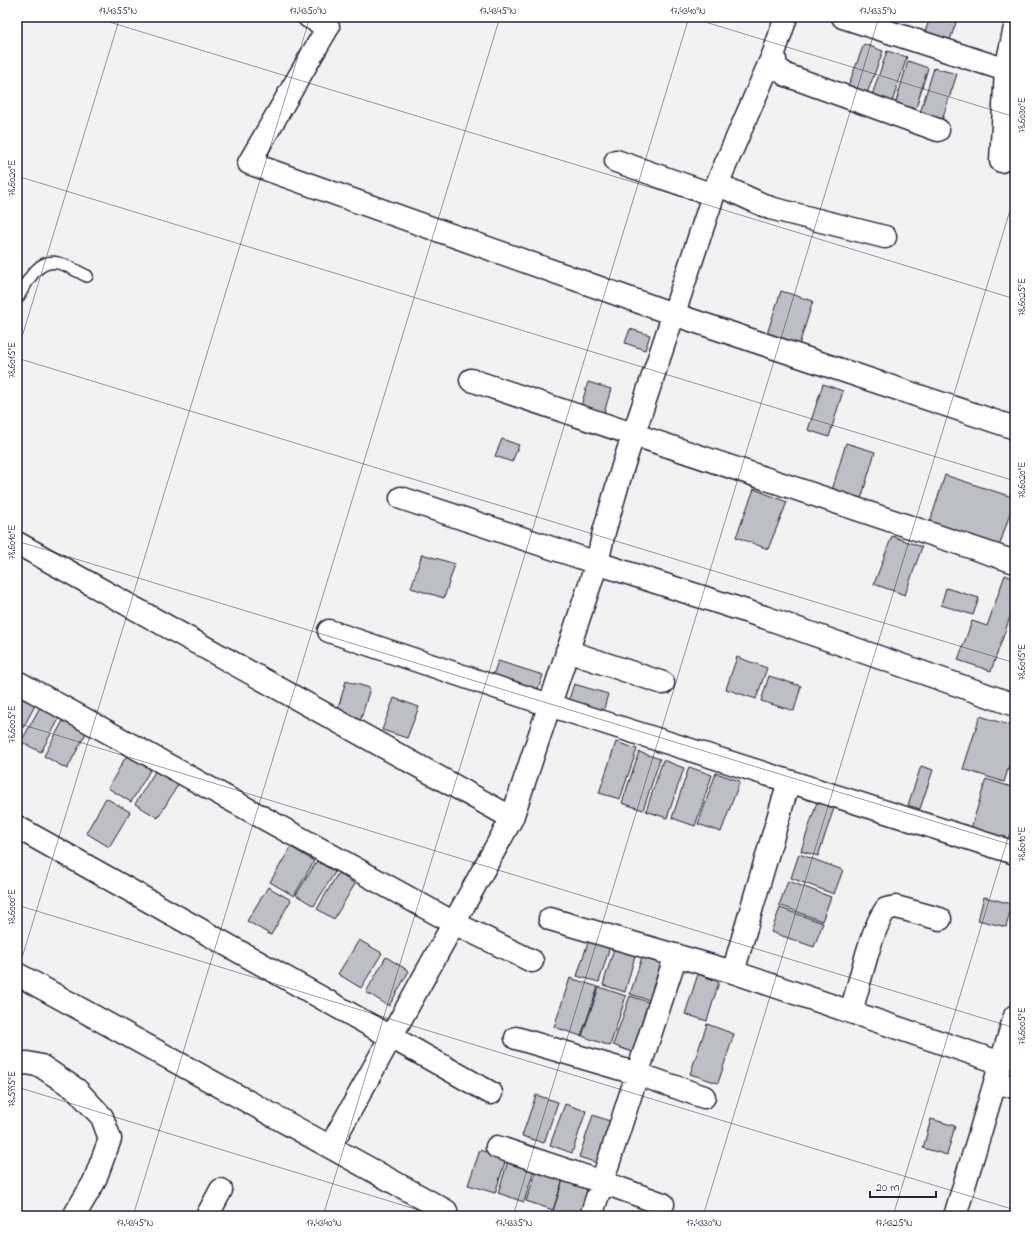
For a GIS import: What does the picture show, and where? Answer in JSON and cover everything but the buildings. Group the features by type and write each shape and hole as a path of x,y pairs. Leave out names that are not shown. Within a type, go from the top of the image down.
{"street":[{"path":"309,17 328,27 249,163 673,314 1015,428"},
{"path":"330,1147 512,818 597,563 604,532 634,435 715,189 774,53 786,17"},
{"path":"843,17 1006,70"},
{"path":"1001,161 1006,70 1015,26"},
{"path":"774,53 776,67 786,75 938,130"},
{"path":"616,160 715,189 770,208 886,237"},
{"path":"471,380 1015,562"},
{"path":"401,498 764,617 1015,705"},
{"path":"17,543 512,818"},
{"path":"329,631 549,705 1015,853"},
{"path":"567,652 663,683"},
{"path":"17,682 454,923 532,961"},
{"path":"733,972 789,781"},
{"path":"17,827 491,1093"},
{"path":"852,1011 875,930 886,909 896,907 940,919"},
{"path":"550,919 733,972 852,1011 1004,1077"},
{"path":"590,1216 676,955"},
{"path":"17,974 446,1211"},
{"path":"955,1216 1004,1077 1015,1016"},
{"path":"516,1038 638,1074 704,1097"},
{"path":"17,1064 27,1063 41,1066 77,1090 102,1117 110,1139 94,1182 74,1216"},
{"path":"497,1148 602,1182 663,1204"},
{"path":"207,1216 221,1190"}],"lane":[{"path":"17,299 33,274 41,266 50,263 58,263 87,276"}]}
